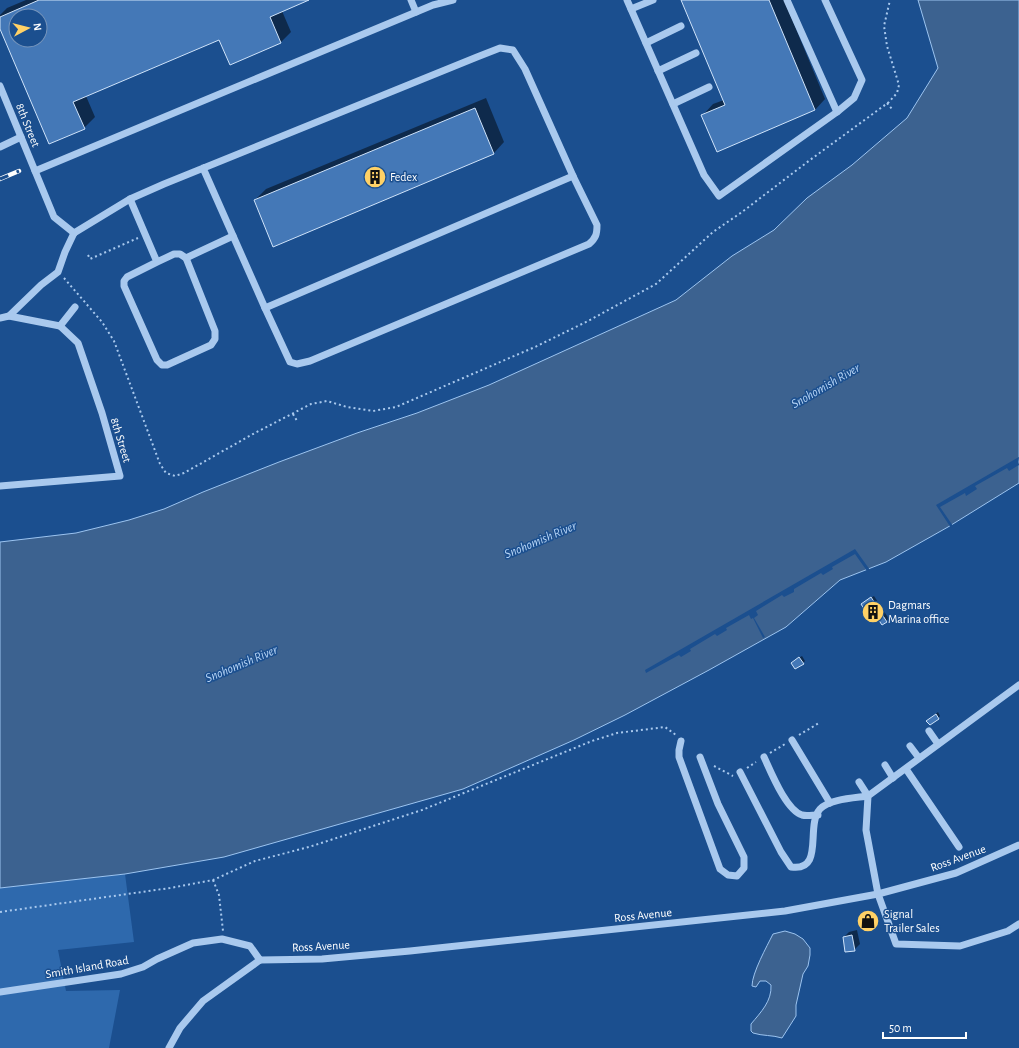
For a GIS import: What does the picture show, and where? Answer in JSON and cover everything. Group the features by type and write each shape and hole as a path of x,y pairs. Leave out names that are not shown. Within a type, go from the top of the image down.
{"street":[{"path":"411,0 416,12"},
{"path":"35,171 433,5 453,0"},
{"path":"627,0 704,175 719,196 837,112 854,98 862,80 825,0"},
{"path":"631,9 653,0"},
{"path":"787,0 837,112"},
{"path":"646,43 681,26"},
{"path":"9,316 41,285 58,272 74,233 130,199 203,168 500,48 513,50 525,69 573,176 597,225 597,232 595,239 589,244 310,361 297,364 290,362 203,168"},
{"path":"658,71 696,53"},
{"name":"8th Street","path":"0,86 54,218 74,233"},
{"path":"673,104 710,88"},
{"path":"0,147 21,137"},
{"path":"265,308 573,176"},
{"path":"130,199 157,262"},
{"path":"186,258 233,236"},
{"path":"174,254 180,254 186,258 215,331 215,339 211,345 167,365 162,365 157,360 124,286 124,281 127,277 157,262 174,254"},
{"path":"0,318 9,316 60,326 75,307"},
{"name":"8th Street","path":"0,486 120,476 102,413 78,343 60,326"},
{"path":"740,772 781,852 791,867 799,868 807,864 811,859 813,850 812,839 814,824 820,809 830,803 868,796 1019,685"},
{"path":"929,731 938,744"},
{"path":"792,740 830,803"},
{"path":"681,741 679,757 720,869 728,875 737,876 744,868 744,857 718,804 700,757"},
{"path":"910,746 919,758"},
{"path":"764,757 785,798 793,809 802,815 818,815"},
{"path":"885,765 893,778"},
{"path":"906,769 959,847"},
{"path":"858,782 868,796 866,830 878,894 896,944 960,946 1008,931 1019,924"},
{"name":"Ross Avenue","path":"260,960 322,959 784,911 878,894 956,873 1019,845"},
{"name":"Smith Island Road","path":"0,992 121,974 143,967 193,943 223,939 250,946 260,960"},
{"path":"169,1048 180,1028 202,1001 260,960"}],"path":[{"path":"58,272 102,322 114,341 160,464 166,474 175,476 184,473 253,434 311,404 327,401 347,407 373,411 396,407 535,347 588,321 656,284 713,232 742,212 887,103 897,93 899,85 887,46 884,26 890,0"},
{"path":"887,103 892,109"},
{"path":"88,256 90,259 146,235"},
{"path":"293,414 297,421"},
{"path":"700,757 733,776 820,723"},
{"path":"0,912 170,888 213,880 255,861 362,831 422,810 515,771 592,741 617,733 665,727 681,741"},
{"path":"213,880 219,895 223,939"}],"shaded area":[{"path":"125,874 134,942 58,950 66,991 120,990 109,1048 0,1048 0,888"}],"water":[{"name":"Snohomish River","path":"918,0 1019,0 1019,483 948,527 886,562 840,580 786,627 709,670 625,715 574,740 463,789 224,857 125,874 0,888 0,542 76,533 129,520 164,509 279,462 357,433 417,413 489,385 676,300 732,256 774,230 807,198 852,165 907,118 938,68"},
{"path":"785,931 795,934 803,939 810,948 810,955 808,966 803,974 796,1005 796,1016 782,1038 756,1034 751,1031 751,1024 762,1011 768,1001 771,991 771,985 766,981 760,981 756,987 752,986 754,974 773,934"}],"pier":[{"path":"1019,457 1019,465 1009,471 1007,468 975,486 977,489 966,496 965,493 940,507 953,526 951,528 936,505"},
{"path":"855,549 870,570 867,571 855,554 832,567 833,569 823,575 821,573 794,589 794,592 784,597 782,595 756,611 758,615 754,618 765,637 763,638 753,618 751,619 749,615 726,628 727,630 717,636 715,634 690,649 691,651 681,657 679,655 646,673 645,670"}],"building":[{"path":"39,0 309,0 270,17 281,43 230,65 219,40 73,102 85,129 49,144 8,48 48,48 48,8 21,8"},
{"path":"681,0 769,0 815,110 717,152 701,115 725,105"},
{"path":"8,14 8,48 0,29 0,17"},
{"name":"Fedex","path":"475,108 494,154 273,247 254,200"},
{"name":"Dagmars Marina office","path":"871,597 887,622 882,625 878,619 872,622 861,604"},
{"path":"799,657 804,664 795,669 791,663"},
{"path":"936,714 939,719 930,725 926,721"},
{"path":"852,935 855,951 845,952 843,937"}],"railway":[{"path":"0,179 19,171"}],"place":[{"name":"Fedex","path":"375,177"},
{"name":"Dagmars Marina office","path":"873,612"},
{"name":"Signal Trailer Sales","path":"868,921"}]}
